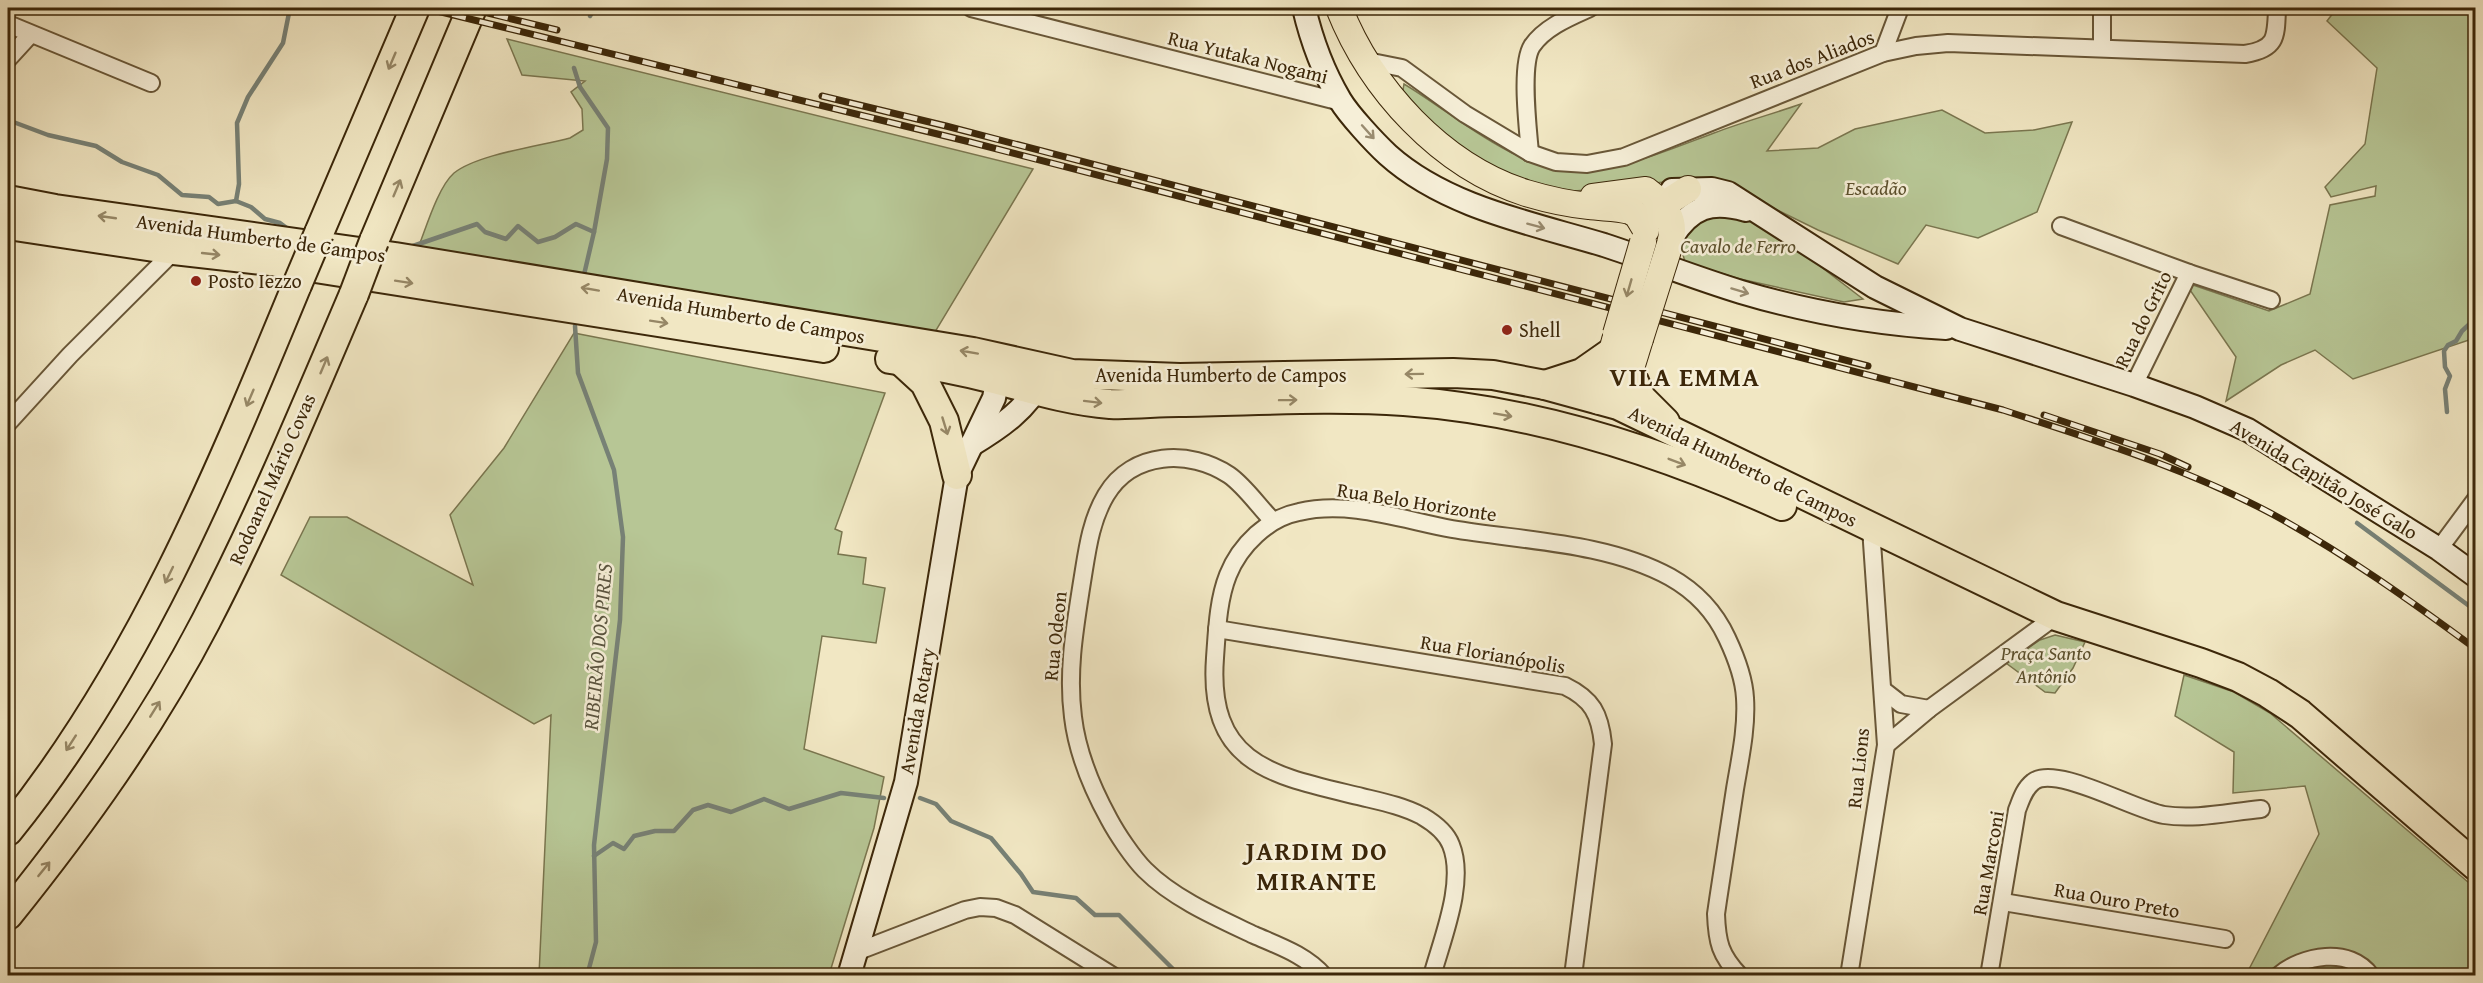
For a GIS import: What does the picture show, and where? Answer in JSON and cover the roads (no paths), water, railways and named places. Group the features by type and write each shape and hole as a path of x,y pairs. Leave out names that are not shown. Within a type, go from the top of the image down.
{"highway":[{"path":"8,831 68,749 117,672 158,597 219,472 415,8"},
{"name":"Rodoanel Mário Covas","path":"8,915 57,854 115,774 206,622 265,500 354,294 472,8"},
{"name":"Avenida Humberto de Campos","path":"11,212 193,229 395,257 999,369 1111,404 1345,399 1404,401 1457,407 1552,424 1622,443 1657,454 1871,537"},
{"name":"Avenida Humberto de Campos","path":"11,212 174,250 271,261 902,360 999,369"},
{"path":"1545,385 1582,373 1625,349 1641,398 1675,431"},
{"path":"902,360 925,383 944,421 957,475"},
{"name":"Avenida Humberto de Campos","path":"1041,381 1072,374 1140,378 1453,373 1493,375 1545,385 1607,405 1675,431 1871,537 2051,620 2175,655 2238,677 2300,714 2475,866"},
{"path":"1457,407 1458,388 1461,383 1472,378 1493,375"},
{"path":"1552,424 1607,405 1622,443"}],"main road":[{"path":"1339,8 1366,61 1414,124 1439,145 1493,179 1525,193 1554,200 1629,211 1637,215 1645,236"},
{"path":"1554,200 1655,198 1688,189"},
{"path":"1625,349 1645,236 1655,198"},
{"path":"1607,405 1625,349 1671,241 1669,213 1655,198"}],"street":[{"name":"Rua Yutaka Nogami","path":"971,8 1341,102"},
{"name":"Avenida Capitão José Galo","path":"1304,8 1341,102 1389,155 1422,179 1474,206 1513,220 1606,246 1742,292 1801,308 1857,320 1904,326 1960,329"},
{"path":"1530,153 1526,93 1531,48 1548,30 1590,8"},
{"path":"1883,53 1900,8"},
{"path":"2102,8 2102,48"},
{"name":"Rua dos Aliados","path":"1366,61 1402,68 1465,114 1530,153 1556,162 1587,164 1624,157 1883,53 1916,46 1948,43 2245,54 2264,51 2272,42 2277,8"},
{"path":"8,24 30,35 150,82"},
{"path":"8,59 30,35"},
{"name":"Avenida Capitão José Galo","path":"1688,189 1728,193 1875,287 1960,329 2134,385 2195,407 2247,430 2439,549 2475,576"},
{"path":"1671,241 1688,216 1698,209 1725,207 1759,213"},
{"path":"2061,226 2271,300"},
{"path":"8,423 70,355 193,229"},
{"name":"Rua do Grito","path":"2134,385 2189,273"},
{"name":"Avenida Rotary","path":"849,975 906,782 957,475 994,398 999,369"},
{"path":"971,445 994,432 1024,407 1041,381"},
{"name":"Rua Odeon","path":"1273,521 1231,476 1202,460 1181,457 1153,459 1127,472 1107,492 1096,513 1090,536 1070,667 1073,719 1084,763 1109,819 1145,870 1179,896 1229,923 1305,958 1324,975"},
{"path":"2439,549 2475,499"},
{"name":"Rua Belo Horizonte","path":"1432,975 1452,904 1456,870 1451,845 1437,824 1406,807 1287,778 1257,763 1237,746 1222,726 1215,705 1217,629 1229,573 1240,555 1273,521 1297,512 1324,508 1366,511 1451,529 1608,553 1670,577 1693,592 1712,613 1727,638 1745,695 1744,735 1716,914 1717,939 1726,961 1740,975"},
{"name":"Rua Lions","path":"1848,975 1886,745 1871,537"},
{"path":"1886,745 1929,709 2051,620"},
{"name":"Rua Florianópolis","path":"1217,629 1565,686 1580,693 1593,708 1601,724 1603,744 1573,975"},
{"path":"1883,690 1901,704 1929,709"},
{"name":"Rua Marconi","path":"1989,975 2017,810 2023,793 2034,781 2048,776 2063,778 2149,812 2168,815 2189,816 2261,809"},
{"name":"Rua Ouro Preto","path":"2003,902 2225,939"},
{"path":"856,952 965,910 980,907 996,908 1015,915 1113,975"},
{"path":"2278,975 2299,962 2317,957 2336,957 2355,962 2371,975"}],"waterway":[{"path":"236,201 239,184 237,123 248,97 283,43 290,8"},
{"name":"RIBEIRÃO DOS PIRES","path":"590,16 595,8"},
{"name":"RIBEIRÃO DOS PIRES","path":"574,68 580,87 608,128 607,159 583,279"},
{"path":"8,120 48,135 96,146 122,162 158,175 182,195 209,197 218,204 236,201 251,207 265,219 280,223 288,229"},
{"path":"410,247 477,224 485,232 506,239 518,226 538,242 555,237 576,224 594,232"},
{"path":"2447,412 2445,389 2450,376 2445,367 2444,351 2476,318"},
{"name":"RIBEIRÃO DOS PIRES","path":"575,326 578,373 614,470 623,537 620,620 594,845 596,942 587,976"},
{"path":"2357,523 2476,611"},
{"path":"594,856 613,843 624,849 634,836 655,831 674,831 693,810 708,805 731,812 764,799 789,809 841,793 884,798"},
{"path":"920,798 936,804 951,821 991,838 1033,892 1076,898 1095,915 1119,915 1180,976"}],"railway":[{"path":"425,8 970,142 2003,410 2175,469 2274,515 2352,562 2476,649"},
{"path":"467,8 557,30"},
{"path":"822,96 946,126 1868,366"},
{"path":"2044,415 2160,454 2188,467"}],"place":[{"name":"Posto Iezzo","path":"196,281"},
{"name":"Shell","path":"1507,330"}],"district":[{"name":"VILA EMMA","path":"1685,377"},
{"name":"JARDIM DO MIRANTE","path":"1317,866"}],"park label":[{"name":"Escadão","path":"1876,188"},
{"name":"Cavalo de Ferro","path":"1738,246"},
{"name":"Praça Santo Antônio","path":"2046,664"}]}
